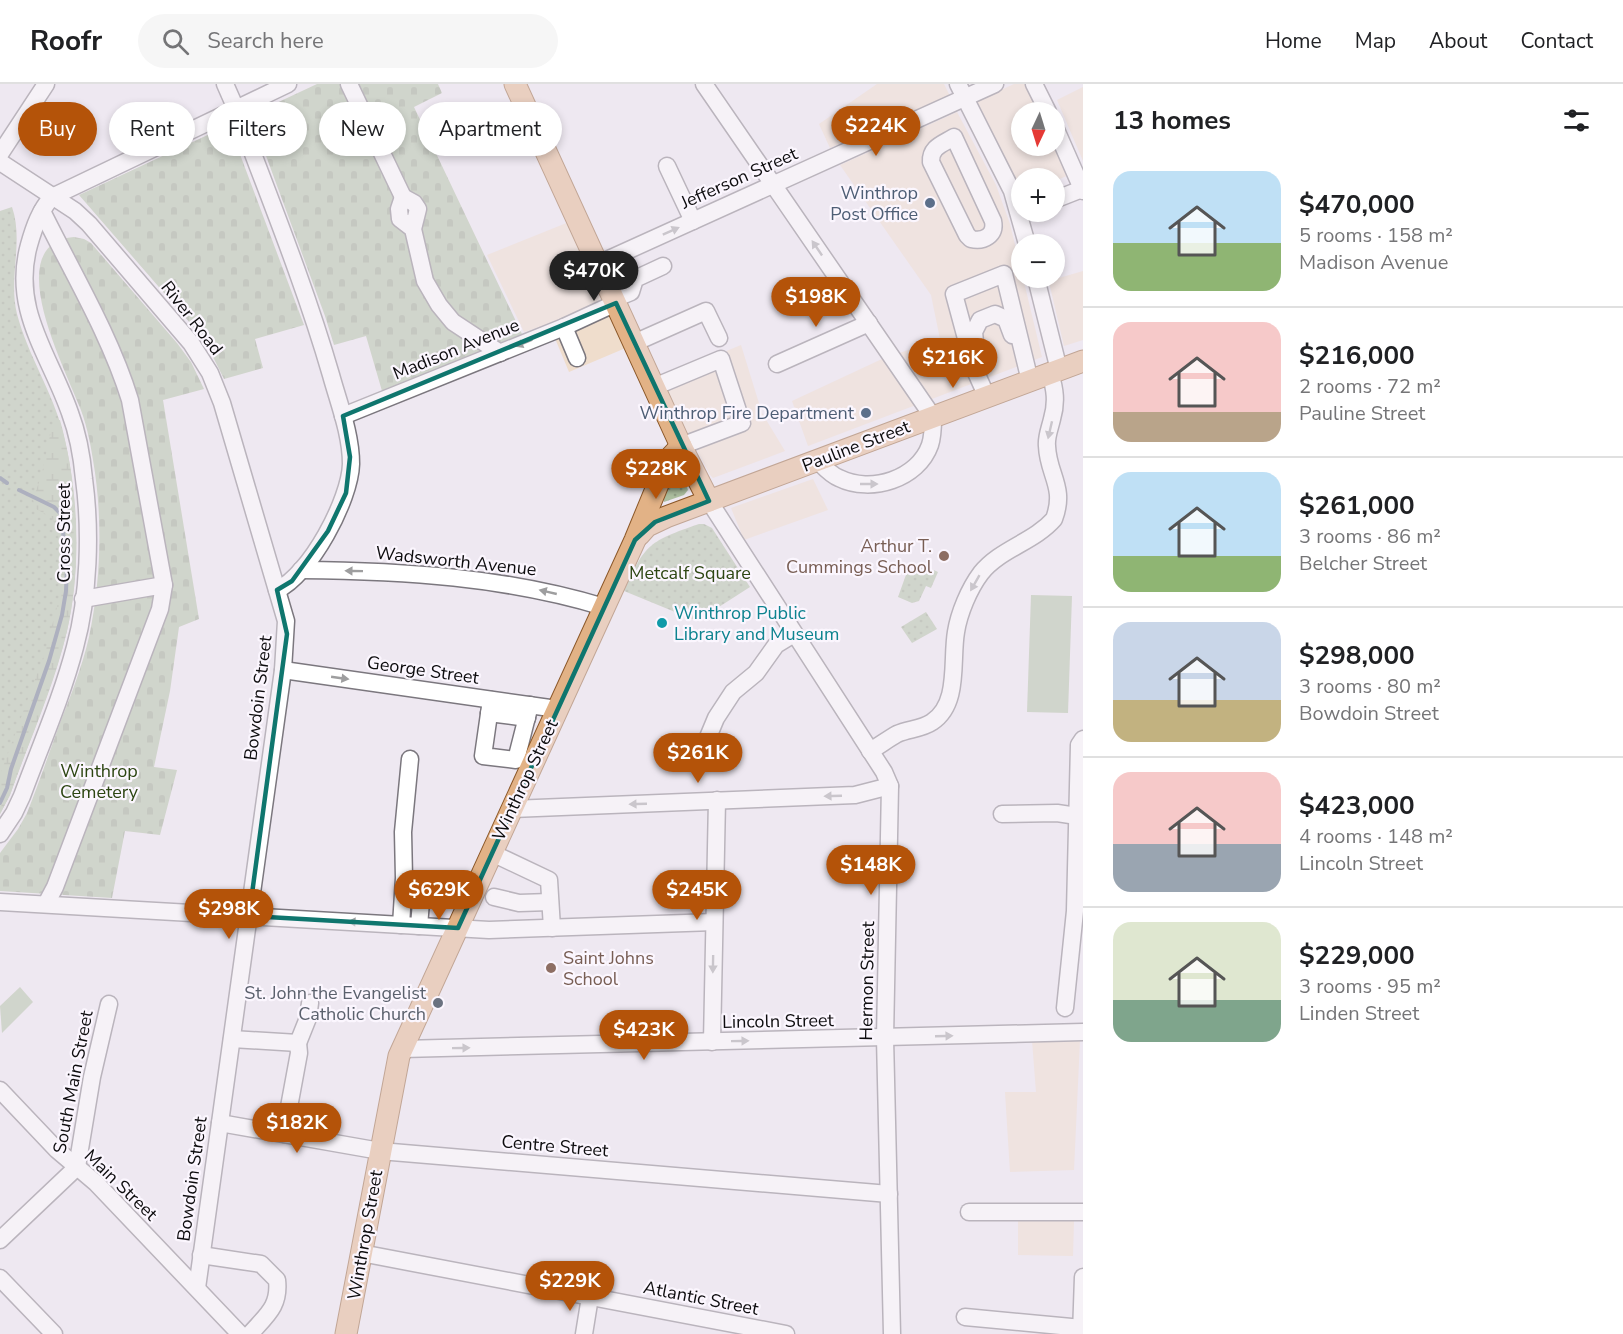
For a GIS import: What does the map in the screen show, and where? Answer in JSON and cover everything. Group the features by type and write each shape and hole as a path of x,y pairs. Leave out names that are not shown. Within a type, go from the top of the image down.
{"main road":[{"path":"515,84 681,446 709,501"},
{"name":"Pauline Street","path":"635,540 656,522 933,417 983,389 1046,374 1083,361"},
{"name":"Winthrop Street","path":"346,1334 396,1068 402,1050 512,809 531,743 558,709 635,540 668,460 681,446"}],"street":[{"path":"0,154 45,84"},
{"path":"225,84 233,102"},
{"path":"251,102 288,84"},
{"path":"348,84 403,197 414,203 418,209 413,229 425,281 439,305 453,322 500,352"},
{"path":"704,84 933,417 932,438 927,452 922,459 897,479 870,484 846,481 837,478 818,461"},
{"name":"Jefferson Street","path":"598,264 774,184 962,91 994,84"},
{"path":"1034,84 1043,102"},
{"path":"962,91 1011,189"},
{"path":"52,196 207,123"},
{"path":"954,137 993,221 994,230 980,240 971,239 931,158 934,149 954,137 978,123"},
{"path":"1065,150 1083,190 1065,196"},
{"path":"254,156 312,311 342,416 351,457 345,493 328,531 301,570 285,586 277,590"},
{"name":"River Road","path":"0,162 75,211 89,224 181,330 205,364 225,414 277,590"},
{"path":"667,166 693,221"},
{"name":"Cross Street","path":"0,834 22,796 68,671 78,634 83,599 87,507 78,446 71,414 31,322 25,296 27,251 42,211 52,196"},
{"path":"42,211 110,348 125,384 164,585 160,609 55,887 46,904"},
{"path":"993,221 1011,216"},
{"name":"Madison Avenue","path":"342,416 564,327 631,292 635,279 663,266"},
{"path":"983,389 974,368 954,294 1004,274 1025,360"},
{"path":"870,751 898,734 931,723 941,714 952,685 957,624 972,586 981,573 1005,552 1022,544 1054,519 1059,497 1047,445 1056,401 1055,391 1046,374 1037,288"},
{"path":"634,343 706,311 718,338"},
{"path":"983,389 974,332 980,320 995,314 1006,319 1017,349 1025,360 1046,374"},
{"path":"777,364 869,323"},
{"path":"564,327 577,358"},
{"path":"654,387 721,359 742,423 681,446"},
{"name":"Hermon Street","path":"709,501 887,777 890,786 885,1038 892,1334"},
{"name":"Wadsworth Avenue","path":"301,570 405,572 477,580 549,592 604,607"},
{"path":"83,599 164,585"},
{"name":"Bowdoin Street","path":"197,1288 283,670 287,628 277,590"},
{"path":"706,742 732,692 756,673 776,645 794,634"},
{"name":"George Street","path":"283,670 528,712 558,709"},
{"path":"490,706 483,756 516,760 531,743 528,712"},
{"path":"1065,1008 1075,911 1079,822 1079,745 1083,739"},
{"path":"401,925 403,832 410,759"},
{"path":"512,809 855,795 890,786"},
{"path":"712,1042 717,800"},
{"path":"1002,814 1057,813 1079,822"},
{"path":"492,853 549,880 552,928"},
{"path":"419,926 422,890 469,903"},
{"path":"494,897 519,903 550,902"},
{"path":"0,902 495,930 714,922"},
{"path":"284,1134 299,1053 298,1043 308,1018 310,1003"},
{"name":"South Main Street","path":"77,1167 91,1086 109,1004"},
{"name":"Lincoln Street","path":"402,1050 1083,1032"},
{"path":"232,1040 298,1043"},
{"name":"Main Street","path":"0,1090 57,1150 96,1183 240,1334"},
{"name":"Centre Street","path":"220,1123 380,1152 889,1194"},
{"path":"0,1240 77,1167"},
{"path":"969,1212 1083,1212"},
{"name":"Atlantic Street","path":"361,1253 786,1334"},
{"path":"201,1255 261,1264 277,1280 279,1293 274,1306 250,1334"},
{"path":"965,1317 1082,1331 1083,1277"},
{"path":"0,1278 54,1334"},
{"path":"584,1334 590,1297"}],"highlighted area":[{"path":"616,303 709,501 655,522 635,540 458,928 249,916 287,634 277,590 292,581 328,531 346,493 350,457 343,416"}],"shaded area":[{"path":"877,84 944,84 950,96 830,148 819,124"},
{"path":"1014,84 1026,84 1034,102 1011,102 1011,156 1059,156 1069,175 1065,177 1065,168 1011,168 1011,171 977,101"},
{"path":"1083,87 1083,161 1065,119 1065,102 1057,100"},
{"path":"957,112 996,185 1010,224 1012,234 1011,288 1025,288 1042,357 808,446 792,401 882,359 940,339 931,295 840,165"},
{"path":"569,222 628,347 569,372 549,324 524,332 487,255"},
{"path":"1083,271 1083,340 1064,346 1050,288 1065,288 1065,276"},
{"path":"741,345 762,413 785,451 713,478 659,379"},
{"path":"813,479 828,510 744,540 731,508"},
{"path":"1032,1040 1080,1040 1074,1170 1010,1172 1005,1092 1036,1092"},
{"path":"1018,1218 1074,1221 1073,1256 1018,1255"}],"green space":[{"path":"317,84 438,84 442,93 424,102 418,102 418,105 414,107 418,115 418,156 437,156 522,334 382,391 366,336 334,345 266,156 307,156 307,102 279,102"},
{"path":"207,135 207,156 241,156 304,325 255,339 263,368 224,379 207,345 191,324 79,195 163,156 195,156 195,141"},
{"path":"12,207 17,233 14,287 17,314 27,345 53,403 63,433 75,506 76,558 72,608 61,652 10,795 0,814 0,211"},
{"name":"Winthrop Cemetery","path":"74,237 91,243 177,343 191,362 204,389 163,400 199,619 179,627 170,691 154,767 177,770 160,835 125,831 112,898 0,891 0,853 18,829 36,790 83,659 96,594 99,526 91,446 81,410 51,336 39,282 41,260 52,244"},
{"path":"60,420 71,471 76,525 72,606 62,652 48,693 10,795 0,814 0,775 45,652 62,580 61,545 57,527 51,517 36,509 33,500 42,473 51,431 56,421"},
{"path":"676,467 680,467 688,490 684,495 664,502 663,498"},
{"name":"Metcalf Square","path":"699,524 712,528 750,587 697,621 624,591 644,553 651,546 659,540"},
{"path":"923,565 938,572 931,588 926,586 919,601 912,603 898,597 907,572"},
{"path":"1031,595 1072,596 1068,713 1027,712"},
{"path":"926,612 937,629 912,643 901,627"},
{"path":"20,987 33,1002 2,1033 0,1006"}],"waterway":[{"path":"0,478 7,483"},
{"path":"0,803 49,661 66,591 67,567 61,514 54,507 19,490"}],"place":[{"name":"Winthrop Post Office","path":"930,203"},
{"name":"Winthrop Fire Department","path":"866,413"},
{"name":"Arthur T. Cummings School","path":"944,556"},
{"name":"Winthrop Public Library and Museum","path":"662,623"},
{"name":"Saint Johns School","path":"551,968"},
{"name":"St. John the Evangelist Catholic Church","path":"438,1003"}]}
